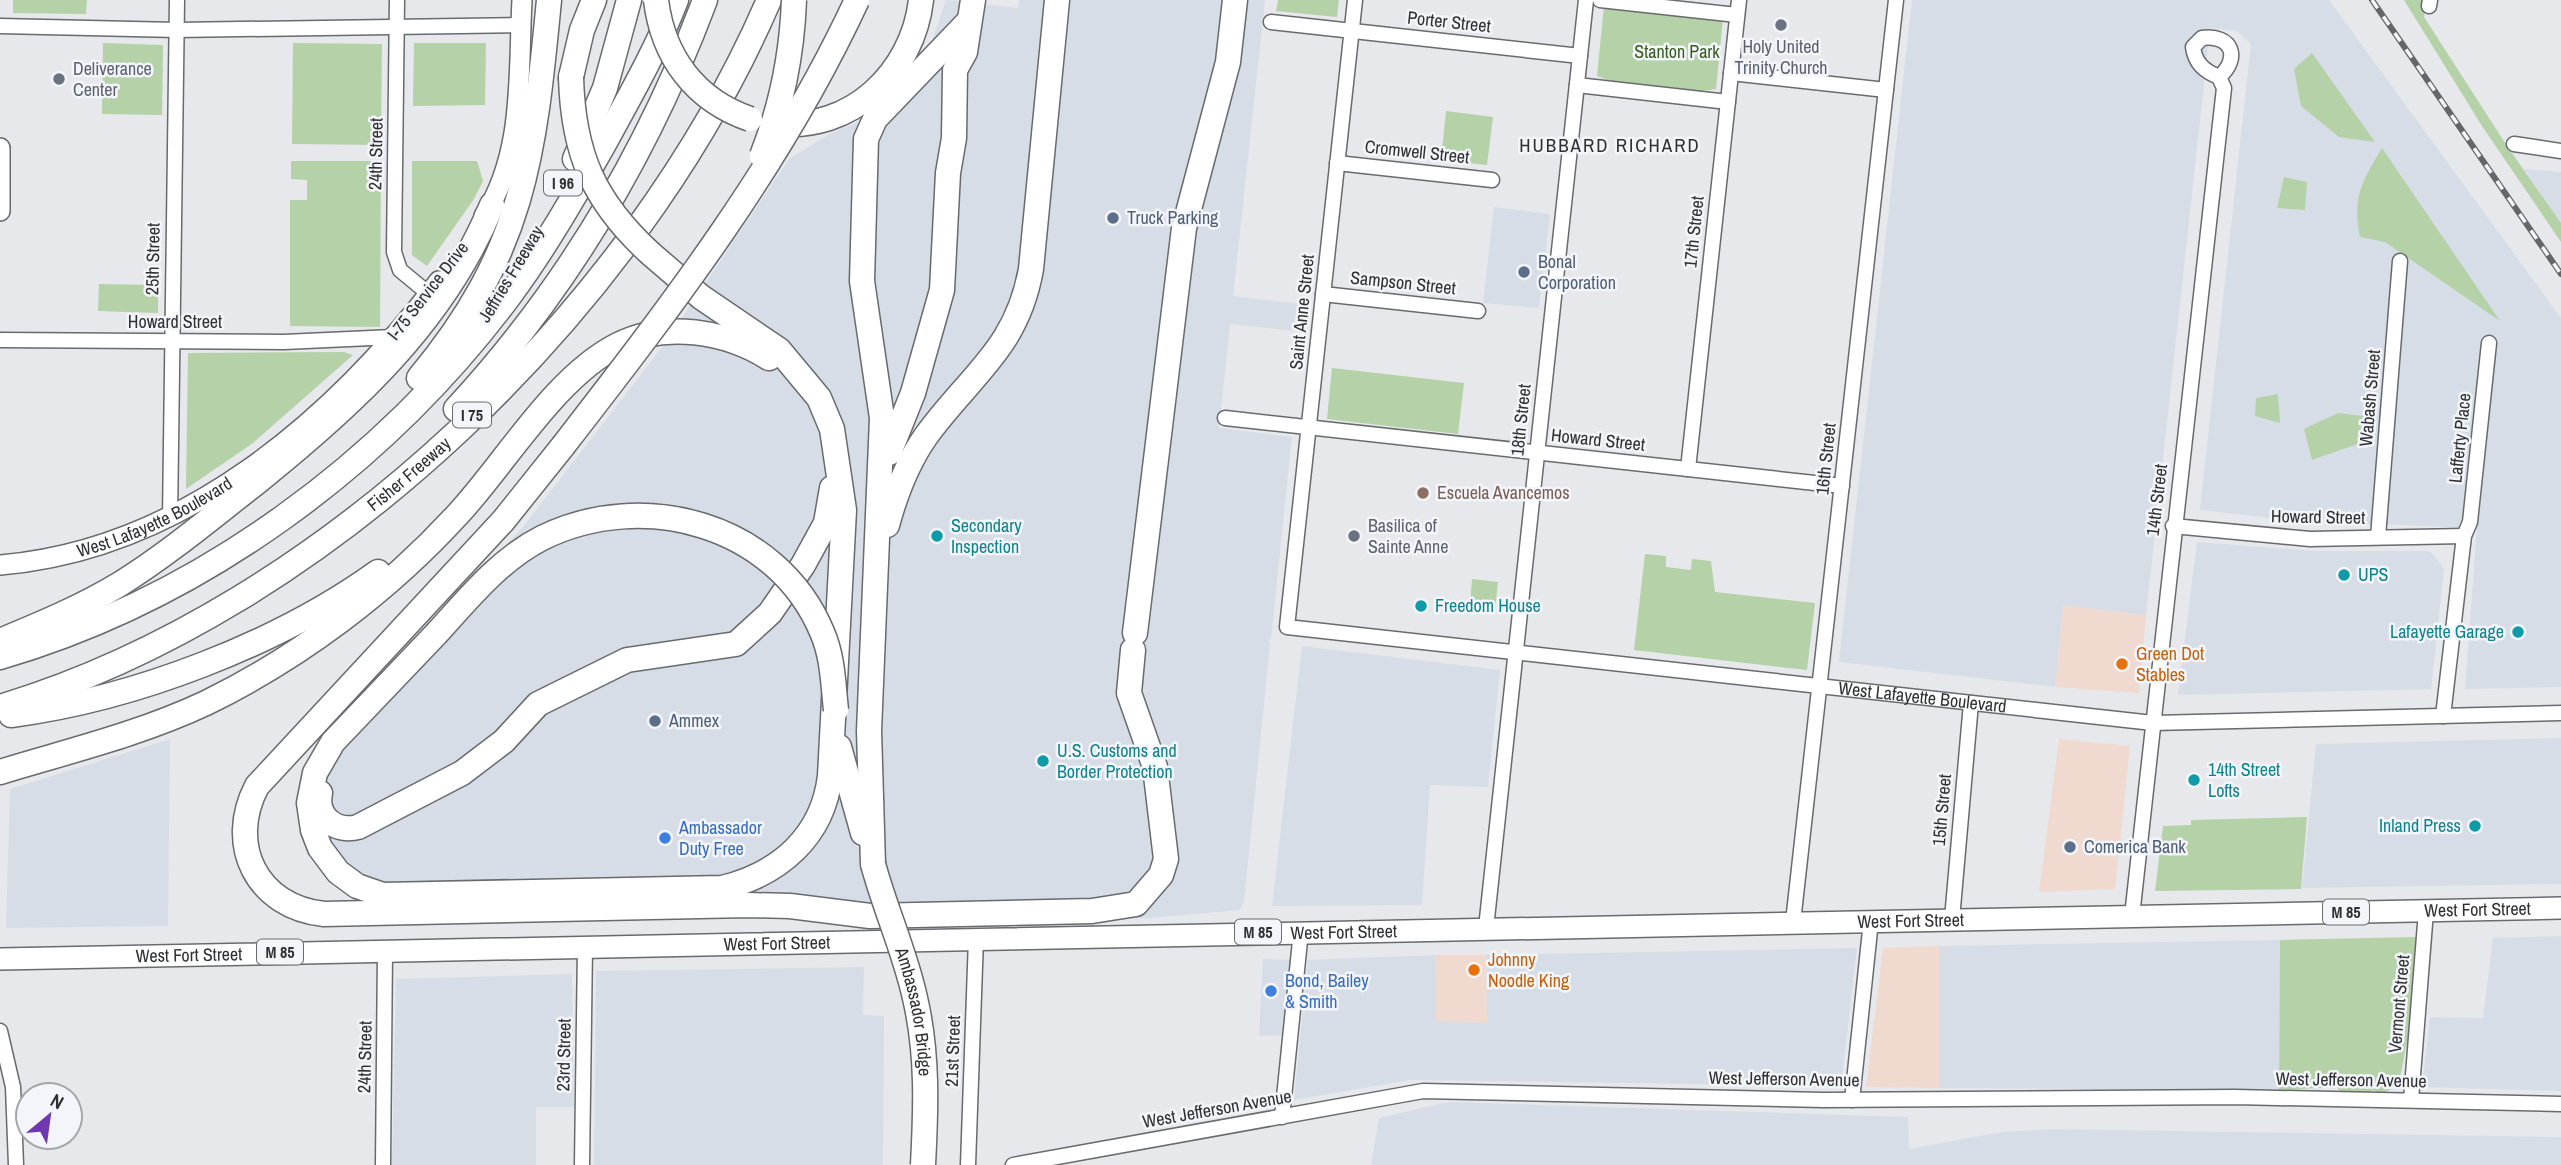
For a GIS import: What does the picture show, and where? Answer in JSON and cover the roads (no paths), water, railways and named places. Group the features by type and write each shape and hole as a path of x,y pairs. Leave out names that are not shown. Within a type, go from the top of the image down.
{"highway":[{"path":"329,481 449,343 493,271 516,212 532,155 549,0"},
{"path":"441,639 333,742 312,782 309,813 316,838 332,866 350,882 377,895 622,889 703,890 737,885 757,877 785,860 819,820 828,796 844,510 836,446 825,411 807,382 779,350 701,297 650,254 615,219 588,173 576,135 571,77 574,28 580,0"},
{"path":"571,77 582,30 594,0"},
{"name":"Jeffries Freeway","path":"465,351 570,172 605,88 629,0"},
{"path":"656,0 667,46 688,78 721,106 750,119 783,124 812,123 859,105 884,84 903,58 917,28 921,0"},
{"name":"I 75","path":"0,657 94,624 170,588 258,534 329,481 393,426 465,351 509,295 569,206 663,32 676,0"},
{"path":"300,560 452,413 503,356 551,295 596,227 639,150 705,0"},
{"name":"Fisher Freeway","path":"0,706 91,675 164,642 233,604 300,560 384,495 491,397 571,310 652,204 701,131 769,0"},
{"path":"652,204 706,146 787,0"},
{"path":"730,223 761,158 780,100 792,43 794,0"},
{"path":"857,0 788,134 681,294 531,488 264,775 251,798 244,824 251,865 269,890 292,907 324,914 748,905 790,906 870,916 1092,911 1136,904 1161,875 1165,865 1155,766 1129,693 1134,641 1184,228 1228,62 1235,0"},
{"path":"877,566 895,494 909,463 934,426 1009,335 1028,284 1057,0"},
{"path":"873,864 869,731 882,418 862,281 867,134 876,119 971,6"},
{"path":"879,491 893,438 921,364 944,278 955,70 965,52 971,6"},
{"path":"0,641 96,598 142,570 327,424 381,373 419,328 473,247 492,205"},
{"path":"0,772 129,734 173,717 228,691 303,646 360,605 410,562 459,513 516,443 592,360 621,343 652,334 700,333 730,339 765,356 807,382"},
{"path":"0,717 60,707 131,687 238,650 307,617 378,572 516,443"},
{"path":"836,446 826,523 803,565 770,613 736,644 627,660 538,704 504,741 443,785 358,827 343,829 330,823 321,812 318,802 331,766 441,639 495,571 540,540 572,526 611,516 673,517 742,542 787,578 810,607 823,634 832,665 839,747 873,864"},
{"name":"Ambassador Bridge","path":"873,864 911,984 921,1029 926,1085 923,1165"}],"main road":[{"name":"West Fort Street","path":"0,958 2561,908"}],"street":[{"name":"25th Street","path":"170,519 177,0"},
{"name":"24th Street","path":"397,0 394,252 400,270 429,294"},
{"name":"I-75 Service Drive","path":"291,435 364,368 393,337 429,294 492,205 510,163 516,117 522,0"},
{"name":"Saint Anne Street","path":"1287,627 1355,0"},
{"name":"18th Street","path":"1486,928 1586,0"},
{"path":"1600,0 1737,15"},
{"name":"17th Street","path":"1688,469 1739,0"},
{"name":"16th Street","path":"1793,922 1896,0"},
{"name":"Porter Street","path":"1271,22 1580,56"},
{"path":"0,26 177,30 520,24"},
{"path":"1731,73 1885,90"},
{"name":"14th Street","path":"2132,916 2221,83"},
{"path":"1577,85 1728,102"},
{"path":"2514,144 2561,151"},
{"path":"0,148 0,211"},
{"name":"Cromwell Street","path":"1337,163 1492,180"},
{"name":"Wabash Street","path":"2378,537 2400,261"},
{"name":"Sampson Street","path":"1323,294 1478,311"},
{"name":"Howard Street","path":"0,340 350,340 393,337"},
{"path":"350,340 362,351 364,368"},
{"name":"Lafferty Place","path":"2464,536 2470,522 2489,343"},
{"name":"Howard Street","path":"1225,418 1842,486"},
{"name":"West Lafayette Boulevard","path":"0,565 88,551 170,519 220,488 291,435"},
{"name":"Howard Street","path":"2173,526 2310,539 2464,536"},
{"path":"2443,716 2464,536"},
{"name":"West Lafayette Boulevard","path":"1287,627 2153,723 2561,713"},
{"name":"15th Street","path":"1952,919 1971,703"},
{"name":"Vermont Street","path":"2411,1100 2426,911"},
{"path":"1852,1100 1871,921"},
{"path":"1282,1117 1301,931"},
{"name":"21st Street","path":"968,1165 976,938"},
{"name":"23rd Street","path":"582,1165 585,947"},
{"name":"24th Street","path":"383,1165 385,950"},
{"path":"0,1031 13,1087 16,1165"},
{"name":"West Jefferson Avenue","path":"1013,1165 1423,1091 1852,1100 2235,1097 2561,1104"}],"railway":[{"path":"2372,0 2561,274"}],"place":[{"name":"Holy United Trinity Church","path":"1781,25"},
{"name":"Deliverance Center","path":"59,79"},
{"name":"Truck Parking","path":"1113,218"},
{"name":"Bonal Corporation","path":"1524,272"},
{"name":"Escuela Avancemos","path":"1423,493"},
{"name":"Secondary Inspection","path":"937,536"},
{"name":"Basilica of Sainte Anne","path":"1354,536"},
{"name":"UPS","path":"2344,575"},
{"name":"Freedom House","path":"1421,606"},
{"name":"Lafayette Garage","path":"2518,632"},
{"name":"Green Dot Stables","path":"2122,664"},
{"name":"Ammex","path":"655,721"},
{"name":"U.S. Customs and Border Protection","path":"1043,761"},
{"name":"14th Street Lofts","path":"2194,780"},
{"name":"Inland Press","path":"2475,826"},
{"name":"Ambassador Duty Free","path":"665,838"},
{"name":"Comerica Bank","path":"2070,847"},
{"name":"Johnny Noodle King","path":"1474,970"},
{"name":"Bond, Bailey & Smith","path":"1271,991"}],"district":[{"name":"HUBBARD RICHARD","path":"1610,145"}],"park label":[{"name":"Stanton Park","path":"1677,52"}]}
